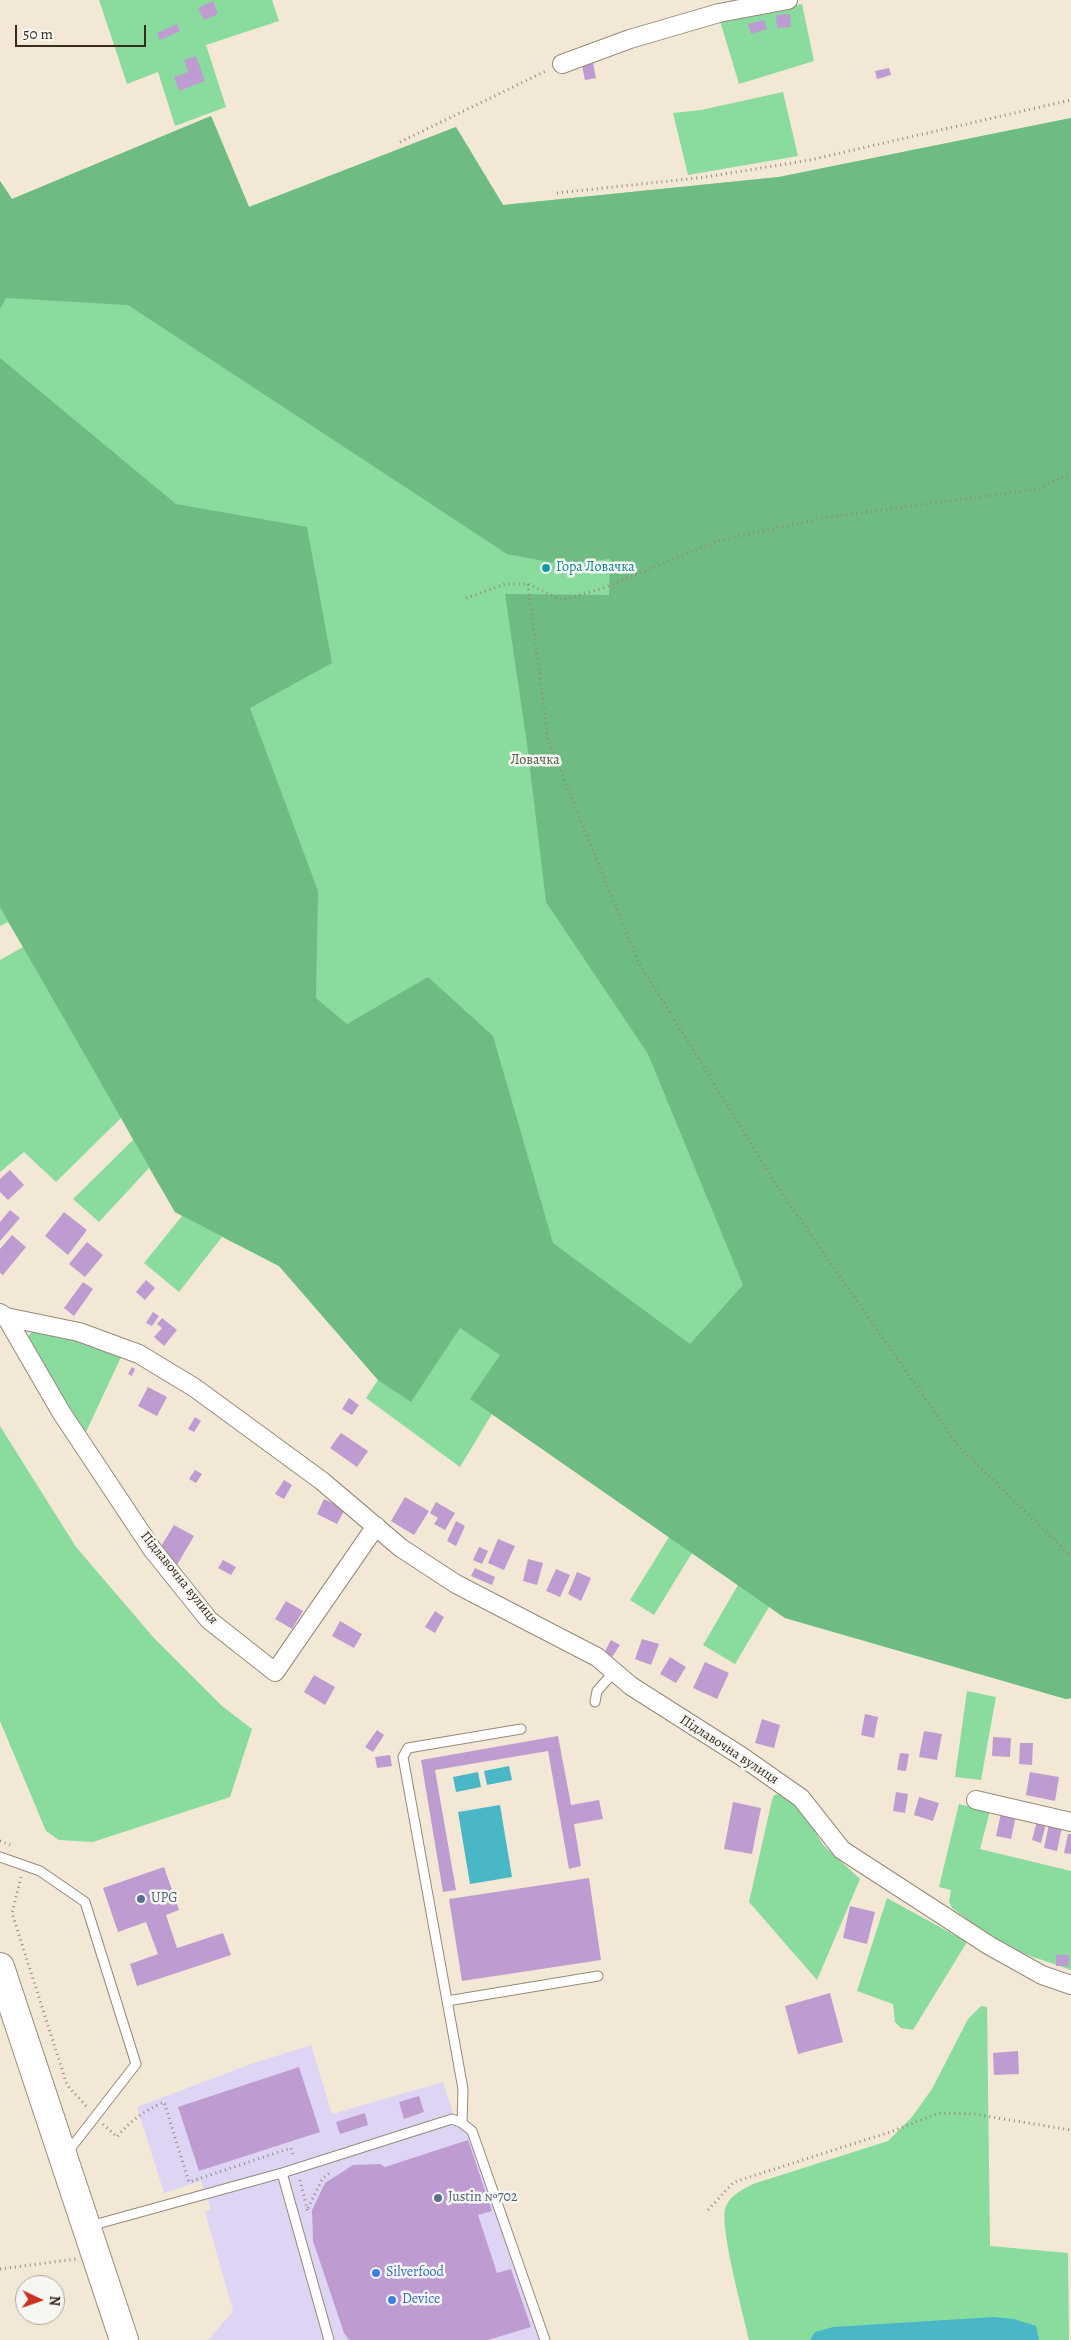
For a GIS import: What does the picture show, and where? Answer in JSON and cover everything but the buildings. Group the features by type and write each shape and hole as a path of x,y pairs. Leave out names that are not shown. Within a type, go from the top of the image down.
{"highway":[{"path":"0,1967 112,2311 124,2340"},
{"path":"110,2340 112,2311"}],"street":[{"path":"562,64 630,39 719,13 788,0"},
{"name":"Підлавочна вулиця","path":"3,1315 61,1412 152,1549 209,1620 275,1672 376,1526"},
{"name":"Підлавочна вулиця","path":"3,1315 79,1332 140,1354 195,1388 307,1469 401,1548 456,1584 597,1657 614,1673 801,1798 842,1850 990,1946 1042,1975 1071,1985"},
{"path":"976,1800 1071,1822"}],"lane":[{"path":"595,1702 597,1691 614,1673"},
{"path":"462,2123 463,2089 404,1757 408,1748 521,1729"},
{"path":"0,1858 40,1871 85,1902 136,2064 63,2160"},
{"path":"446,2001 598,1976"},
{"path":"85,2227 282,2173 452,2119 462,2123 472,2131 545,2340"},
{"path":"282,2173 329,2340"}],"path":[{"path":"400,142 562,64"},
{"path":"557,193 706,177 810,160 1071,100"},
{"path":"466,598 505,584 528,584 562,600 612,585 717,541 823,518 1038,489 1071,473"},
{"path":"528,584 548,740 638,961 781,1192 959,1447 1071,1556"},
{"path":"0,1841 27,1852 12,1913 67,2084 117,2137 143,2111 164,2102 189,2182 291,2148 308,2208 308,2216"},
{"path":"708,2210 734,2182 893,2131 939,2113 973,2114 1071,2130"},
{"path":"308,2208 323,2178 338,2167"},
{"path":"0,2269 66,2262 94,2253"}],"shaded area":[{"path":"311,2045 332,2114 443,2082 456,2121 472,2131 545,2340 208,2340 233,2311 205,2212 211,2209 201,2181 164,2193 137,2107 251,2064"}],"green space":[{"path":"99,0 272,0 279,21 206,45 226,107 175,126 158,72 127,84"},
{"path":"802,4 814,61 739,84 720,21"},
{"path":"783,92 798,156 688,175 673,113 701,110"},
{"name":"Ловачка","path":"211,116 249,207 456,127 503,205 779,177 1071,118 1071,1698 1066,1699 785,1618 769,1607 735,1664 703,1645 738,1585 692,1553 654,1615 630,1600 669,1537 492,1414 460,1467 366,1398 378,1380 279,1266 222,1237 179,1292 144,1263 182,1216 175,1212 149,1168 99,1222 73,1199 133,1140 121,1118 56,1182 24,1152 0,1172 0,960 23,947 8,922 0,926 0,181 12,199"},
{"name":"Ловачка","path":"211,116 249,207 456,127 503,205 779,177 1071,118 1071,1698 1066,1699 785,1618 470,1399 500,1355 460,1328 411,1402 378,1380 279,1266 175,1212 0,907 0,358 176,504 307,527 332,663 250,708 318,891 316,998 347,1024 428,977 493,1036 553,1243 690,1344 743,1285 648,1054 546,902 527,744 505,594 609,595 610,559 560,564 507,554 128,305 6,298 0,309 0,181 12,199"},
{"path":"46,1330 122,1355 85,1434 60,1402 27,1337 33,1331"},
{"path":"0,1426 76,1547 153,1637 222,1706 252,1729 230,1797 93,1842 59,1840 46,1831 0,1721"},
{"path":"967,1691 996,1697 981,1780 955,1777"},
{"path":"779,1794 790,1800 806,1816 823,1845 860,1879 817,1980 749,1902 772,1800 774,1795"},
{"path":"959,1804 990,1811 980,1849 1071,1871 1071,1970 1013,1950 987,1935 952,1908 949,1902 951,1890 939,1887"},
{"path":"887,1898 967,1942 913,2030 901,2028 895,2022 893,2004 857,1991"},
{"path":"981,2006 987,2007 990,2246 1068,2253 1069,2340 749,2340 728,2250 724,2216 728,2202 753,2184 888,2141 912,2117 932,2089 968,2019"}],"water":[{"path":"509,1766 512,1780 487,1785 484,1771"},
{"path":"478,1772 481,1787 456,1792 453,1777"},
{"path":"500,1805 512,1877 470,1884 458,1812"},
{"path":"994,2317 1014,2319 1036,2326 1039,2340 810,2340 815,2332 833,2327"}],"place":[{"name":"Гора Ловачка","path":"546,568"},
{"name":"UPG","path":"141,1899"},
{"name":"Justin №702","path":"438,2198"},
{"name":"Silverfood","path":"376,2273"},
{"name":"Device","path":"392,2300"}]}
